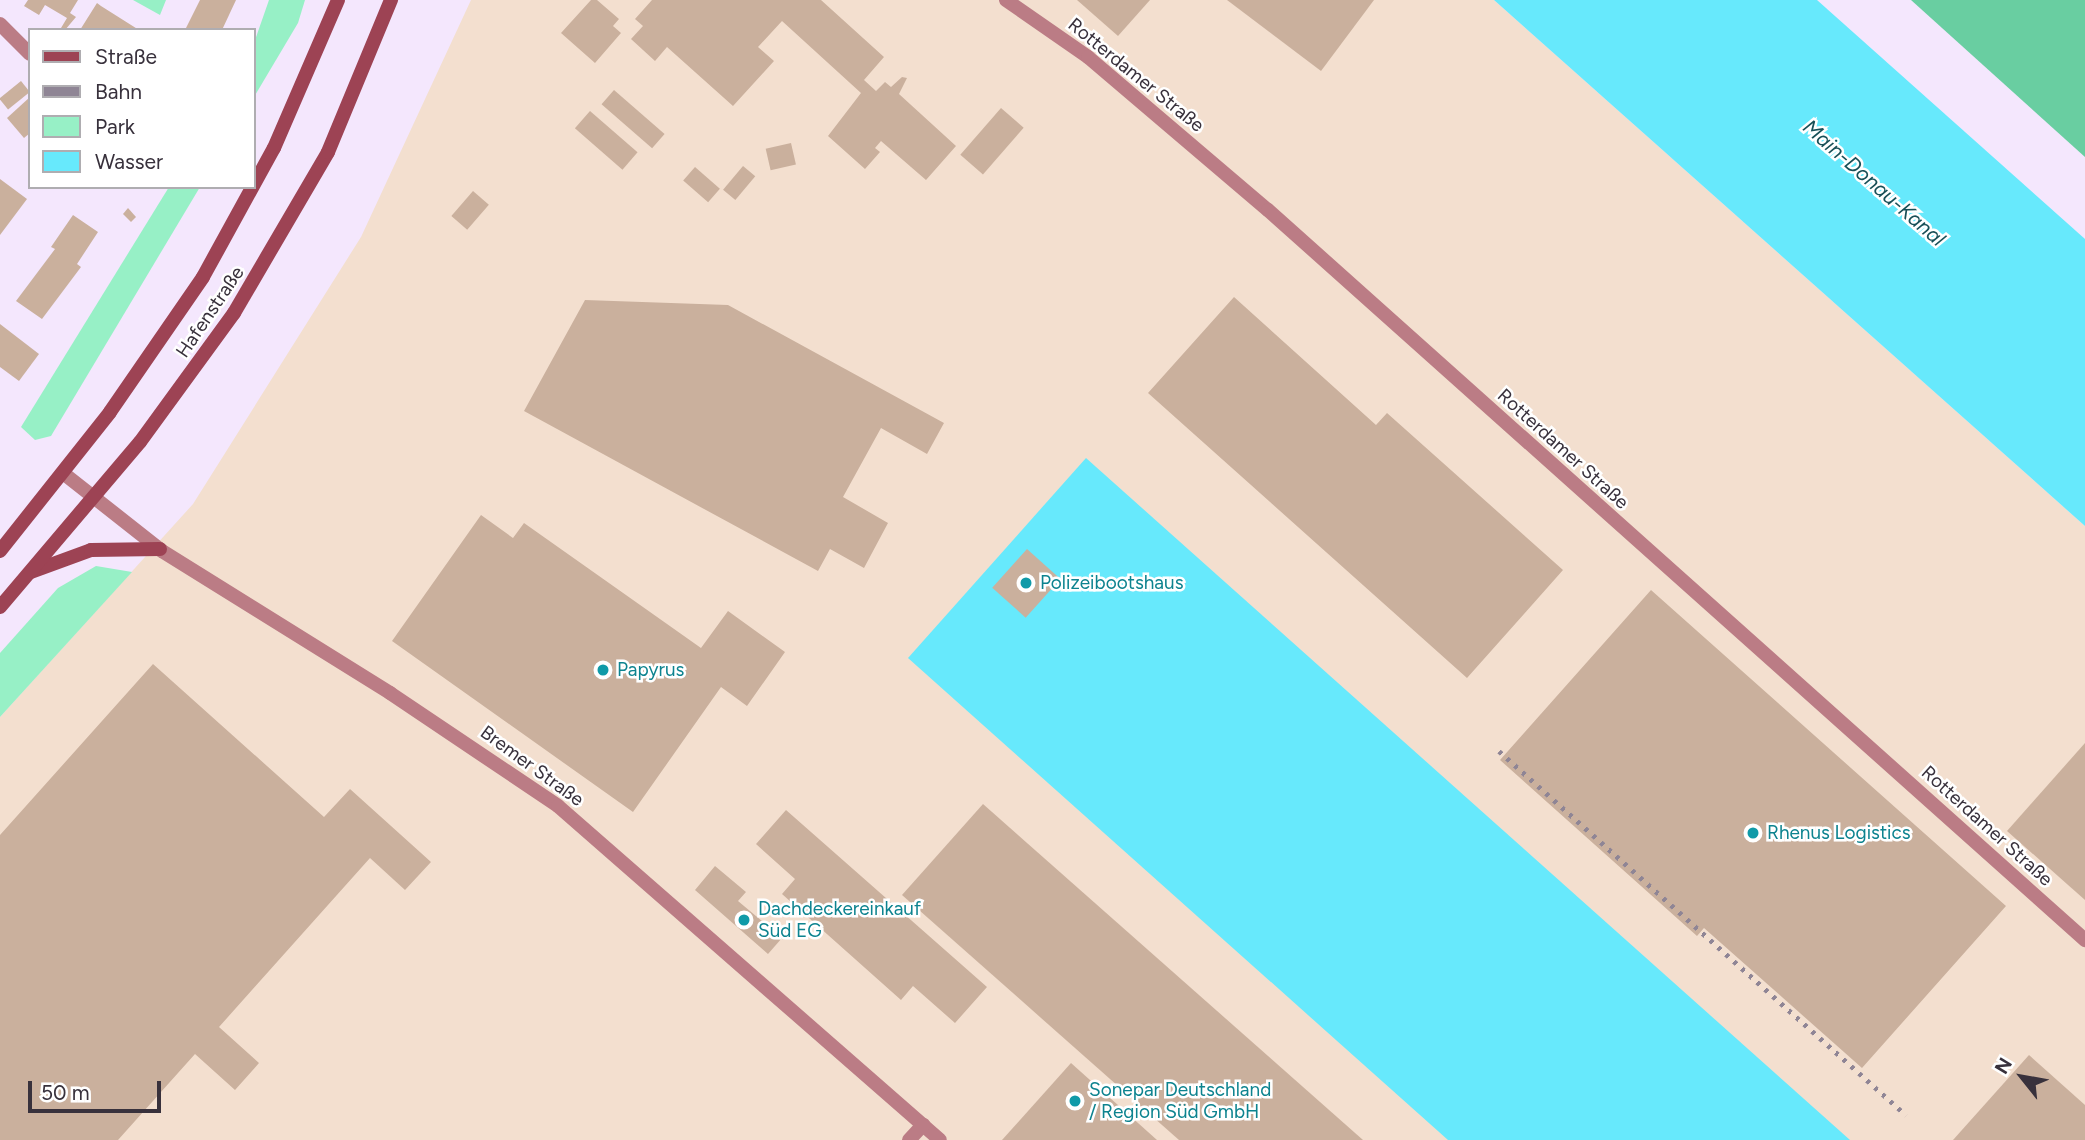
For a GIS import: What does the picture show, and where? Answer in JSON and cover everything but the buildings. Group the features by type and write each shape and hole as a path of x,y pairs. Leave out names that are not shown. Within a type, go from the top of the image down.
{"main road":[{"name":"Hafenstraße","path":"256,181 286,124 338,0"},
{"name":"Hafenstraße","path":"0,607 94,498 190,378 281,237 341,124 391,0"},
{"name":"Hafenstraße","path":"0,551 137,376 221,247 252,189"},
{"path":"30,572 92,550 160,549"}],"street":[{"name":"Rotterdamer Straße","path":"1006,0 1088,57 1268,210 2085,940"},
{"path":"0,24 28,52"},
{"name":"Bremer Straße","path":"63,473 160,549 401,700 558,806 940,1140"},
{"path":"909,1140 923,1125"}],"shaded area":[{"path":"471,0 1494,0 2085,526 2085,1140 0,1140 0,717 193,504 361,237"}],"green space":[{"path":"133,0 166,0 160,15"},
{"path":"269,0 305,0 298,23 256,94 256,37"},
{"path":"1911,0 2085,0 2085,157"},
{"path":"168,189 199,189 51,436 35,440 21,427"},
{"path":"96,566 132,572 0,717 0,653 58,588"}],"water":[{"name":"Main-Donau-Kanal","path":"1494,0 1817,0 2085,239 2085,526"},
{"path":"1086,458 1850,1140 1448,1140 908,658"}],"railway":[{"path":"1499,751 1906,1115"}],"place":[{"name":"Polizeibootshaus","path":"1026,583"},
{"name":"Papyrus","path":"603,670"},
{"name":"Rhenus Logistics","path":"1753,833"},
{"name":"Dachdeckereinkauf Süd EG","path":"744,920"},
{"name":"Sonepar Deutschland / Region Süd GmbH","path":"1075,1101"}]}
